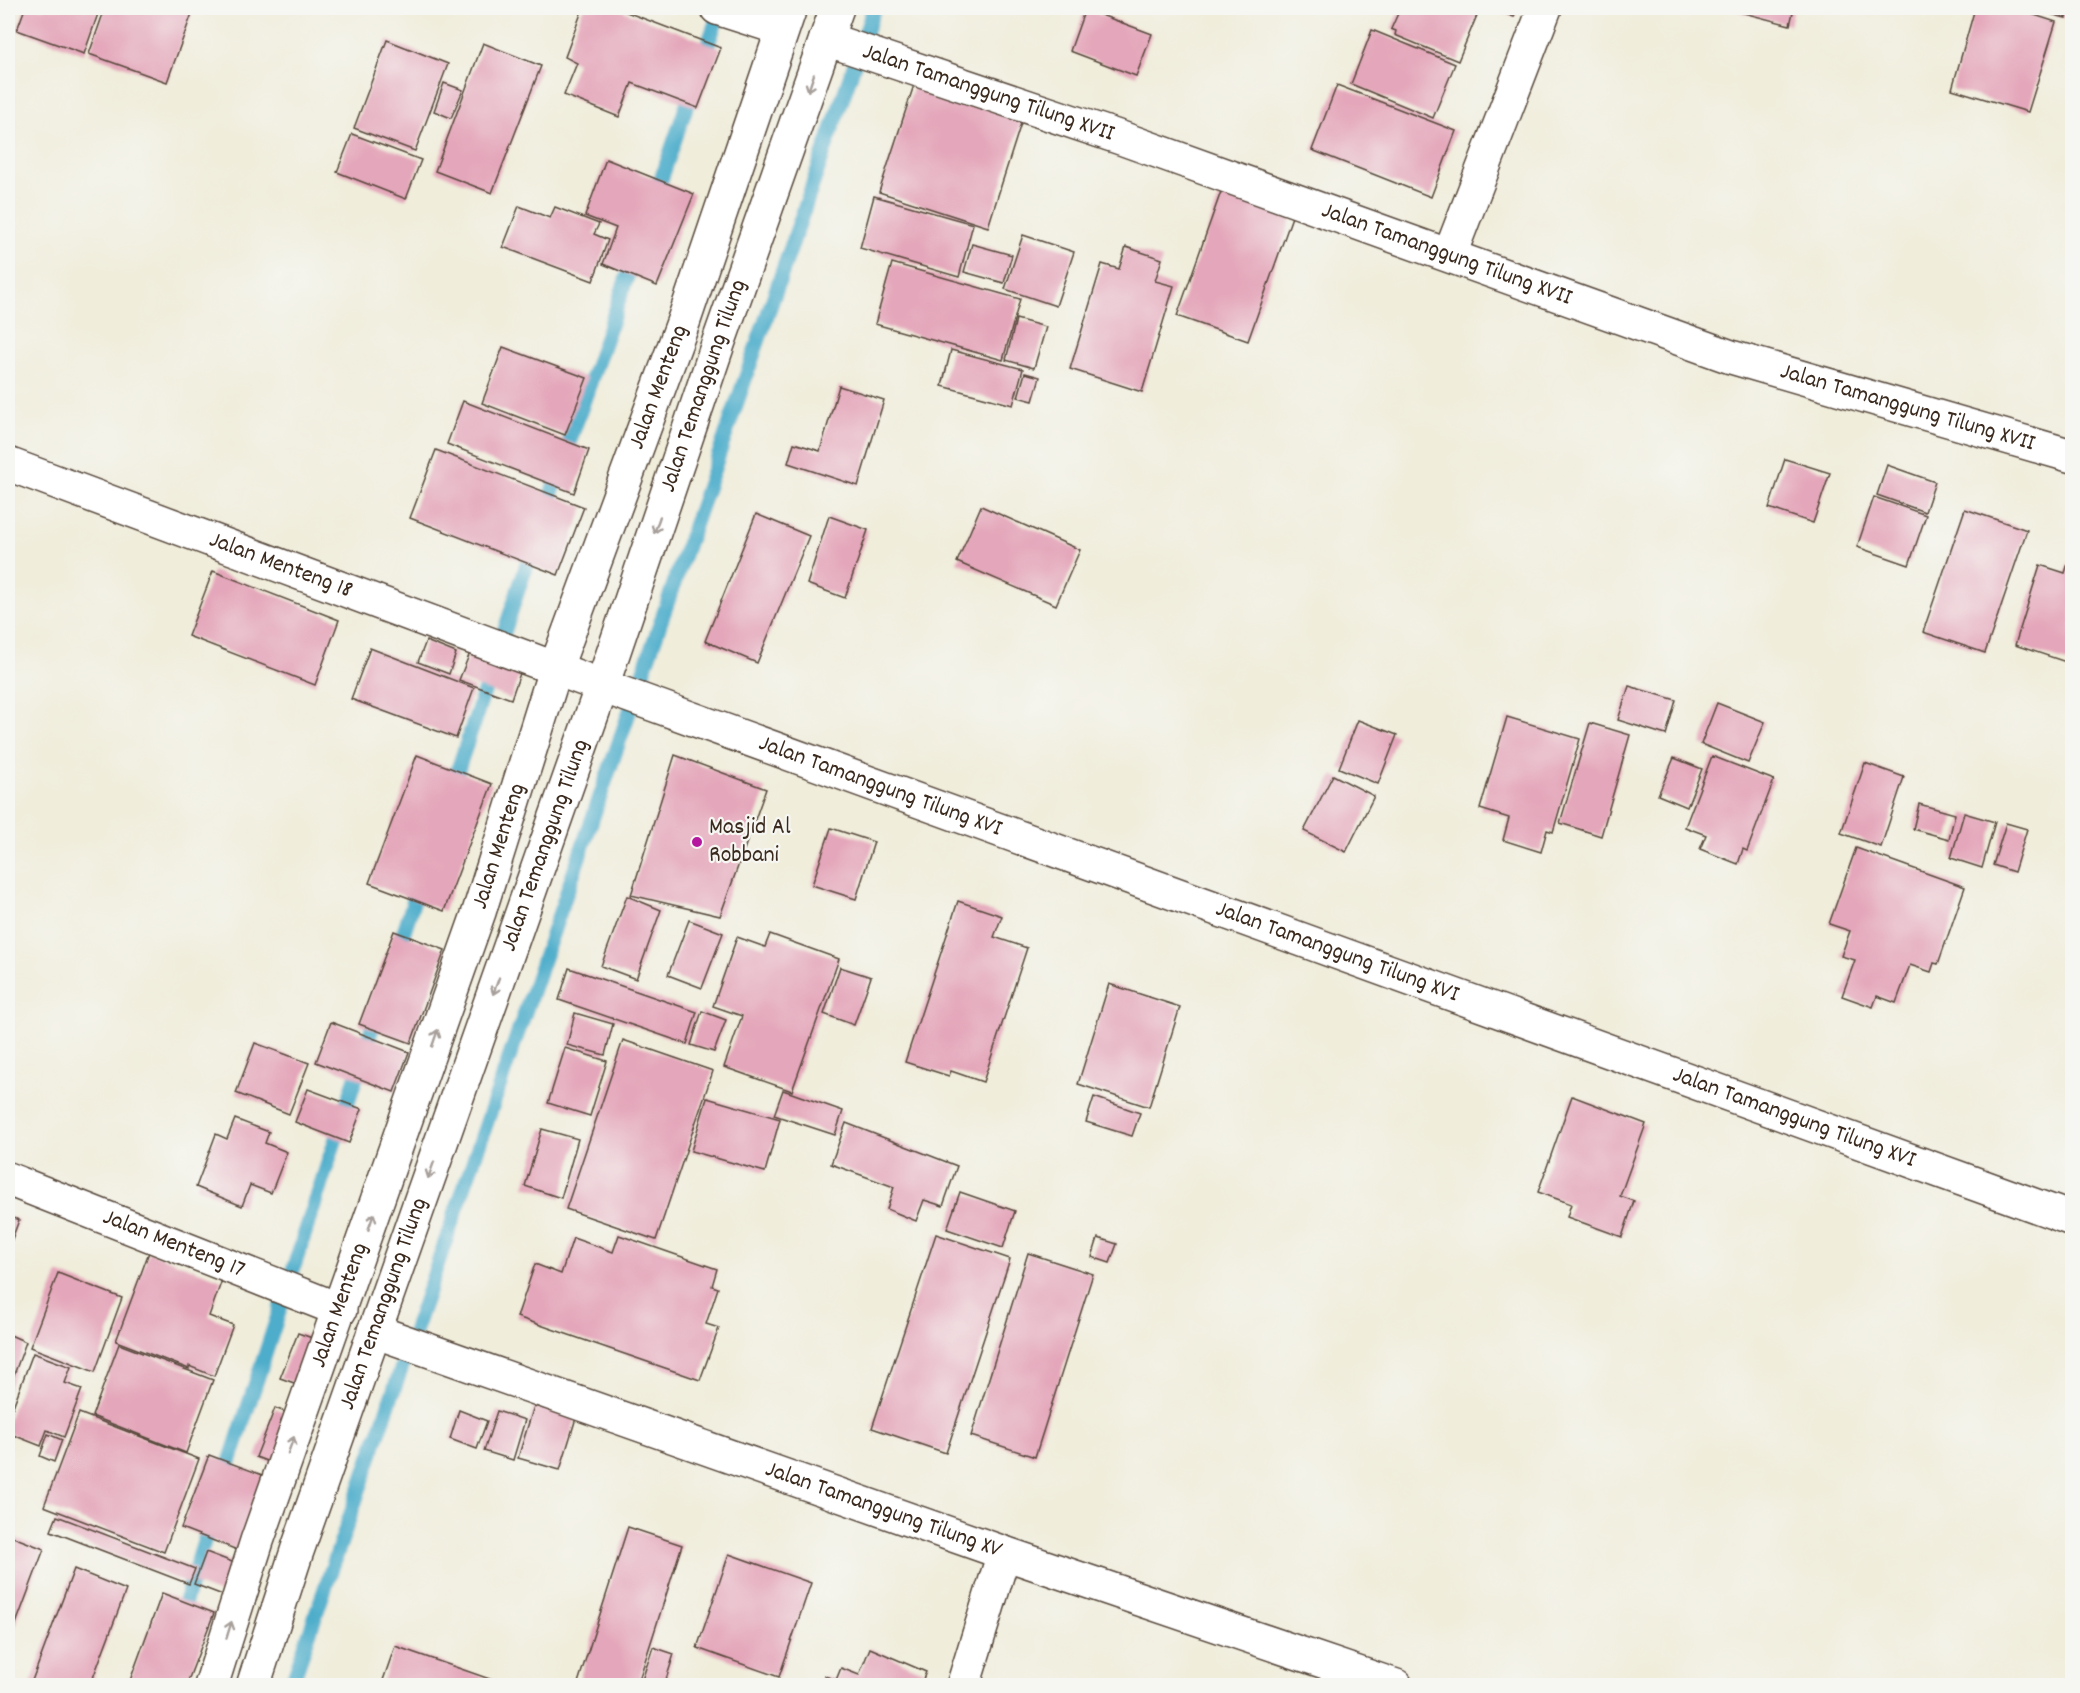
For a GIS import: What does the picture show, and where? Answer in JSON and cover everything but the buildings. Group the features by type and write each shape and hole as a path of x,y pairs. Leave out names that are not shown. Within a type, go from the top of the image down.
{"street":[{"path":"717,8 786,18"},
{"name":"Jalan Temanggung Tilung","path":"253,1686 374,1331 602,686 722,333 837,8"},
{"path":"1450,254 1545,8"},
{"name":"Jalan Menteng","path":"212,1686 257,1541 479,912 556,667 684,320 786,18"},
{"name":"Jalan Tamanggung Tilung XVII","path":"826,39 1121,138 1450,254 1731,357 2073,456"},
{"name":"Jalan Menteng 18","path":"8,464 602,686"},
{"name":"Jalan Tamanggung Tilung XVI","path":"602,686 2073,1219"},
{"name":"Jalan Menteng 17","path":"8,1179 340,1310"},
{"name":"Jalan Tamanggung Tilung XV","path":"374,1331 1004,1553 1396,1686"},
{"path":"963,1686 1004,1553"}],"waterway":[{"path":"702,61 721,8"},
{"path":"291,1686 874,8"},
{"path":"654,200 693,87"},
{"path":"545,512 634,257"},
{"path":"451,790 533,546"},
{"path":"397,953 420,881"},
{"path":"224,1480 378,1010"},
{"path":"179,1620 211,1520"}],"place":[{"name":"Masjid Al Robbani","path":"697,842"}]}
